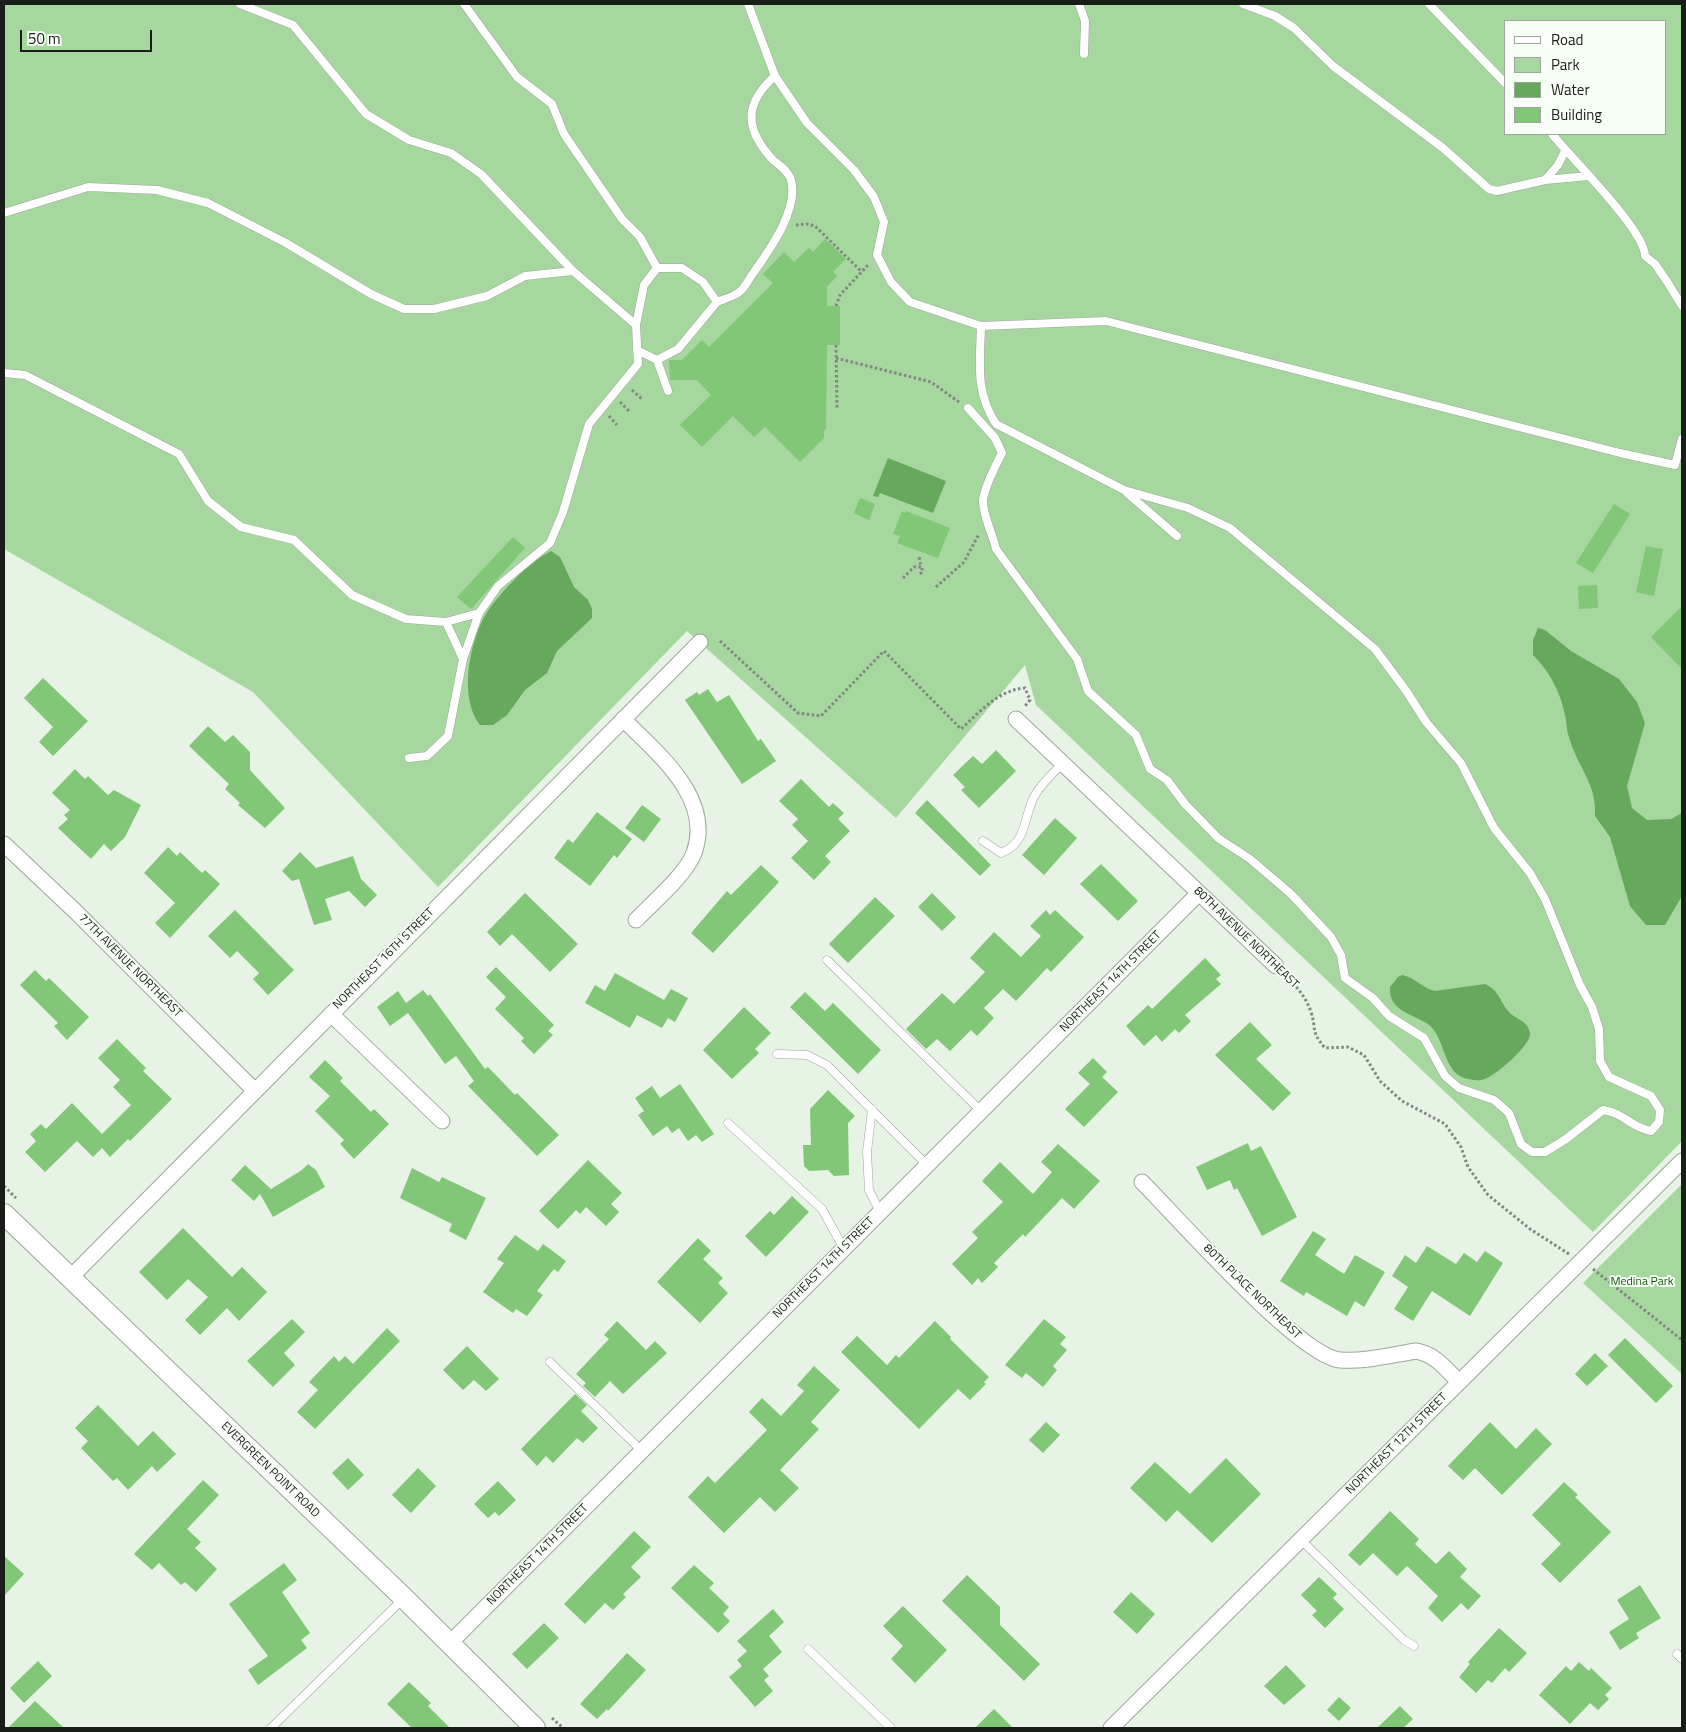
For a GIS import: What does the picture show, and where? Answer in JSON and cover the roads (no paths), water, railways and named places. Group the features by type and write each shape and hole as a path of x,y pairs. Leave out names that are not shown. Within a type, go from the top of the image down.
{"street":[{"name":"NORTHEAST 16TH STREET","path":"70,1278 700,642"},
{"path":"623,719 685,785 694,808 697,829 694,853 682,872 636,920"},
{"name":"80TH AVENUE NORTHEAST","path":"1016,719 1276,966"},
{"name":"77TH AVENUE NORTHEAST","path":"4,844 75,911 255,1090"},
{"name":"NORTHEAST 14TH STREET","path":"450,1643 1200,893"},
{"path":"331,1014 442,1121"},
{"name":"NORTHEAST 12TH STREET","path":"1111,1728 1682,1161"},
{"name":"80TH PLACE NORTHEAST","path":"1142,1182 1254,1296 1299,1339 1322,1355 1339,1360 1367,1359 1416,1351 1424,1352 1434,1357 1459,1382"},
{"name":"EVERGREEN POINT ROAD","path":"4,1214 404,1598 450,1643 528,1726"}],"lane":[{"path":"240,4 293,24 366,114 409,140 451,154 481,174 572,271 636,325"},
{"path":"464,4 517,77 552,104 564,134 622,220 640,237 657,268"},
{"path":"748,4 775,76 807,123 854,170 874,197 884,222 877,255 891,282 910,302 982,326 1106,321 1620,454 1675,465 1682,439"},
{"path":"1079,4 1086,21 1084,54"},
{"path":"1243,4 1275,16 1294,28 1333,66 1443,148 1489,189 1497,192 1545,180 1588,176"},
{"path":"1430,4 1504,82"},
{"path":"657,360 678,349 717,302 740,293 776,237 793,194 790,177 761,147 753,130 752,109 761,89 775,76"},
{"path":"1553,135 1614,205 1645,246 1645,256 1655,264 1682,306"},
{"path":"1545,180 1558,165 1565,151"},
{"path":"4,213 88,187 157,190 208,203 286,243 371,294 404,309 434,309 487,296 525,276 572,271"},
{"path":"657,268 682,268 703,282 717,302"},
{"path":"409,758 427,756 448,736 463,659 479,613 498,586 550,543 563,512 589,424 638,364 636,325 644,285 657,268"},
{"path":"982,326 980,386 987,410 996,424 1124,490 1188,508 1230,528 1375,650 1407,692 1426,722 1461,763 1494,828 1530,872 1545,898 1580,984 1592,1007 1598,1029 1600,1061 1609,1077 1650,1096 1660,1110 1659,1122 1651,1131 1637,1129 1616,1112 1603,1110 1546,1152 1532,1152 1521,1144 1509,1113 1494,1100 1459,1088 1445,1076 1424,1038 1389,1016 1372,998 1345,978 1341,955 1331,937 1291,894 1250,859 1218,838 1185,804 1167,780 1150,769 1136,736 1088,691 1077,660 1016,573 996,549 991,527 986,519 983,500 1002,453 995,438 968,408 987,410"},
{"path":"637,350 657,360 668,391"},
{"path":"4,372 25,375 179,454 208,501 241,527 294,540 352,595 406,618 446,622 479,613"},
{"path":"1124,490 1177,536"},
{"path":"446,622 463,659"},
{"path":"983,841 1002,853 1017,843 1023,832 1034,797 1063,763"},
{"path":"827,960 981,1111"},
{"path":"777,1054 807,1055 827,1065 927,1166"},
{"path":"872,1109 867,1152 869,1190 880,1212"},
{"path":"728,1123 822,1209 844,1249"},
{"path":"550,1362 642,1451"},
{"path":"1300,1540 1404,1640 1414,1646"},
{"path":"271,1728 404,1598"},
{"path":"808,1649 891,1728"}],"water":[{"path":"888,458 946,481 933,513 880,493 878,497 873,496"},
{"path":"551,551 560,557 574,587 588,600 592,609 592,618 557,651 547,673 525,690 507,715 493,725 480,725 474,714 468,687 470,658 478,631 488,610 504,591 523,571"},
{"path":"1538,628 1545,630 1571,651 1619,679 1637,702 1645,723 1627,786 1632,808 1647,820 1671,819 1682,813 1682,896 1665,925 1646,925 1630,906 1610,837 1595,816 1595,804 1590,784 1572,748 1566,718 1554,682 1533,655 1533,640"},
{"path":"1402,975 1435,991 1485,984 1497,993 1512,1015 1527,1025 1530,1033 1529,1039 1511,1060 1488,1078 1477,1080 1460,1076 1450,1065 1433,1029 1428,1024 1397,1007 1393,1002 1390,995 1390,987"}],"park label":[{"name":"Medina Park","path":"1642,1282"}]}
